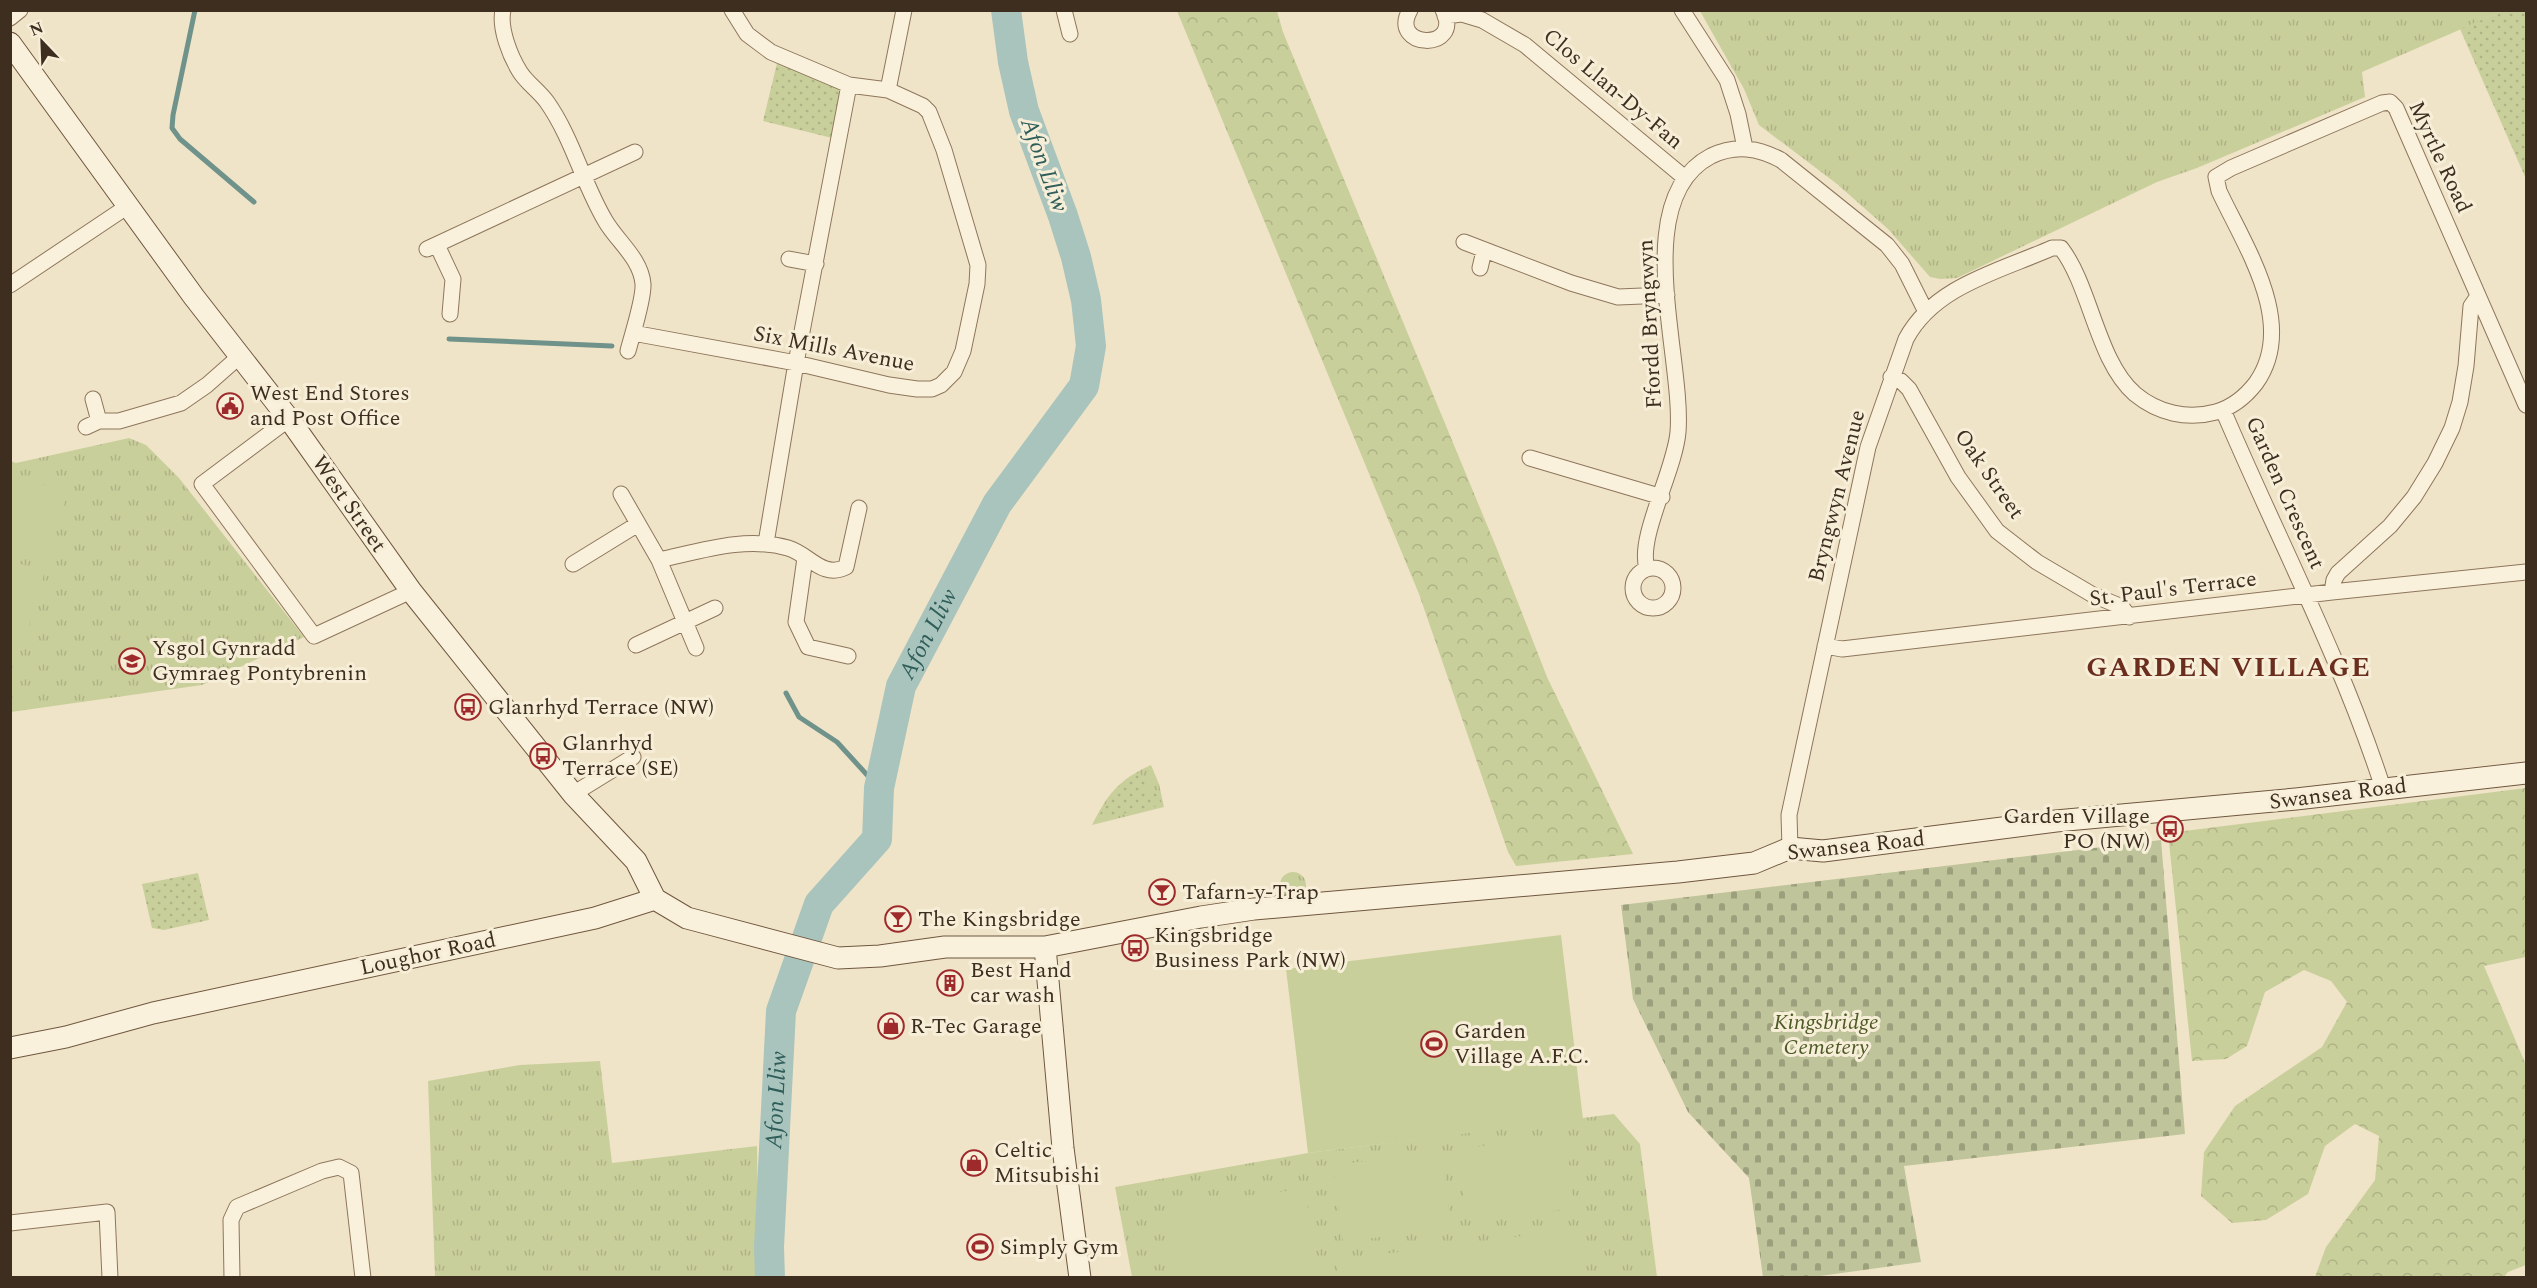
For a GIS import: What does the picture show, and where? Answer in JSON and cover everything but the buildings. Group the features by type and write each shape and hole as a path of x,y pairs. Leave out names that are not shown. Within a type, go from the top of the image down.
{"main road":[{"name":"West Street","path":"10,43 194,297 289,419 411,591 573,794 636,861 655,899"},
{"name":"Swansea Road","path":"655,899 687,918 838,958 880,956 945,947 1045,948 1201,917 1254,909 1678,872 1754,862 1791,848 1823,851 2056,821 2296,800 2526,773"},
{"name":"Loughor Road","path":"10,1048 66,1037 174,1008 595,918 655,899"},
{"path":"1045,948 1058,1097 1080,1278"}],"street":[{"path":"10,18 20,10"},
{"path":"503,10 502,18 508,43 520,72 547,103 585,175 606,222 626,247 640,272 644,285 628,351"},
{"name":"Six Mills Avenue","path":"633,333 796,363 889,385 917,389 932,389 941,385 954,372 963,351 977,284 978,265 935,124 929,112 923,106 888,90 849,85 771,52 747,34 732,10"},
{"path":"888,90 904,10"},
{"path":"1064,10 1070,34"},
{"name":"Clos Llan-Dy-Fan","path":"1410,10 1406,21 1407,27 1415,38 1421,41 1428,42 1439,37 1446,25 1444,13 1462,14 1482,20 1525,45 1685,178"},
{"path":"1682,10 1727,80 1738,114 1745,148"},
{"path":"766,543 796,363 849,85"},
{"name":"Myrtle Road","path":"2216,177 2231,168 2360,112 2390,102 2396,108 2526,405"},
{"name":"Ffordd Bryngwyn","path":"1647,568 1644,551 1662,496 1678,434 1665,235 1678,194 1685,178 1694,167 1717,154 1745,148 1767,152 1781,160 1879,238 1902,264 1925,310"},
{"path":"450,314 453,279 432,247 635,152"},
{"name":"Garden Crescent","path":"2061,248 2119,376 2135,394 2158,409 2179,415 2202,415 2223,410 2243,397 2259,378 2271,353 2273,328 2265,289 2219,191 2216,177"},
{"path":"10,285 128,206"},
{"path":"1464,242 1571,283 1618,297 1668,295"},
{"name":"Bryngwyn Avenue","path":"1791,848 1789,815 1868,447 1906,339 1925,310 1955,290 2052,248 2061,248"},
{"path":"1480,268 1484,251"},
{"path":"789,259 816,264"},
{"path":"2332,592 2338,573 2390,526 2414,497 2448,436 2460,402 2466,366 2471,306 2478,296"},
{"path":"93,399 92,424 119,421 181,403 207,385 241,355"},
{"name":"Oak Street","path":"1891,377 1901,381 1909,389 1958,477 1998,531 2037,562 2093,595 2122,607 2129,617"},
{"name":"Garden Crescent","path":"2223,410 2306,596 2373,757 2383,788"},
{"path":"289,419 202,484 314,636 411,591"},
{"path":"1530,458 1662,496"},
{"path":"621,494 659,560 696,648"},
{"path":"659,560 736,544 766,543 790,548 824,570 839,571 846,567 850,558 859,508"},
{"path":"573,564 638,524"},
{"path":"805,558 796,622 808,647 848,656"},
{"name":"St. Paul's Terrace","path":"1825,646 1842,650 2332,592 2526,572"},
{"path":"636,645 715,608"},
{"path":"573,794 633,757"},
{"path":"232,1278 231,1220 237,1207 322,1171 339,1167 351,1173 363,1278"},
{"path":"10,1223 107,1212 110,1278"}],"green space":[{"path":"1177,11 1277,11 1283,32 1497,549 1547,677 1633,854 1516,866 1508,852 1419,594"},
{"path":"1700,11 2503,11 2362,72 2365,97 2197,168 2157,182 1957,278 1940,279 1930,277 1888,229 1837,184 1759,125 1744,89"},
{"path":"2503,11 2526,11 2526,179 2460,29"},
{"path":"778,59 843,87 832,138 763,121"},
{"name":"Ysgol Gynradd Gymraeg Pontybrenin","path":"129,438 146,445 179,478 304,637 202,685 11,712 10,461 16,463"},
{"path":"11,475 68,492 48,560 11,549"},
{"path":"10,561 45,571 24,643 11,639"},
{"path":"1151,765 1159,784 1164,807 1092,825 1115,789 1130,776"},
{"path":"1140,772 1148,791 1159,790 1162,805 1098,819 1114,791"},
{"path":"2526,788 2526,957 2484,966 2526,1065 2526,1265 2508,1272 2504,1277 2315,1277 2326,1247 2375,1180 2379,1136 2355,1124 2325,1146 2308,1194 2266,1220 2232,1223 2201,1196 2204,1152 2235,1106 2322,1047 2347,1002 2331,981 2304,970 2265,992 2247,1046 2226,1059 2192,1061 2168,833"},
{"name":"Kingsbridge Cemetery","path":"2161,840 2185,1134 1904,1166 1921,1262 1813,1277 1763,1277 1749,1178 1688,1112 1633,999 1621,905"},
{"path":"1293,872 1302,876 1306,885 1302,894 1293,898 1284,894 1280,885 1284,876"},
{"path":"198,873 209,920 164,930 152,928 142,884"},
{"name":"Garden Village A.F.C.","path":"1561,935 1583,1119 1308,1153 1286,969"},
{"path":"600,1061 612,1163 757,1146 759,1277 435,1277 428,1081 520,1065"},
{"path":"1614,1114 1640,1144 1657,1277 1132,1277 1115,1187 1308,1153"},
{"path":"1566,1136 1574,1208 1467,1221 1458,1149"},
{"path":"1442,1152 1451,1228 1343,1242 1333,1165"},
{"path":"1306,1189 1315,1277 1174,1277 1166,1204"},
{"path":"1577,1229 1584,1277 1338,1277 1336,1260"}],"waterway":[{"path":"195,10 172,128 180,139 254,202"},
{"name":"Afon Lliw","path":"770,1278 769,1247 781,1011 819,904 877,839 879,788 901,686 997,504 1084,386 1091,346 1086,300 1063,216 1024,111 1013,62 1006,10"},
{"path":"449,339 612,346"},
{"path":"786,693 799,717 837,742 879,788"}],"place":[{"name":"West End Stores and Post Office","path":"230,406"},
{"name":"Ysgol Gynradd Gymraeg Pontybrenin","path":"132,661"},
{"name":"Glanrhyd Terrace (NW)","path":"468,707"},
{"name":"Glanrhyd Terrace (SE)","path":"543,756"},
{"name":"Garden Village PO (NW)","path":"2170,829"},
{"name":"Tafarn-y-Trap","path":"1162,892"},
{"name":"The Kingsbridge","path":"898,919"},
{"name":"Kingsbridge Business Park (NW)","path":"1135,948"},
{"name":"Best Hand car wash","path":"950,983"},
{"name":"R-Tec Garage","path":"891,1026"},
{"name":"Garden Village A.F.C.","path":"1434,1044"},
{"name":"Celtic Mitsubishi","path":"974,1163"},
{"name":"Simply Gym","path":"980,1247"}],"district":[{"name":"GARDEN VILLAGE","path":"2229,667"}]}
